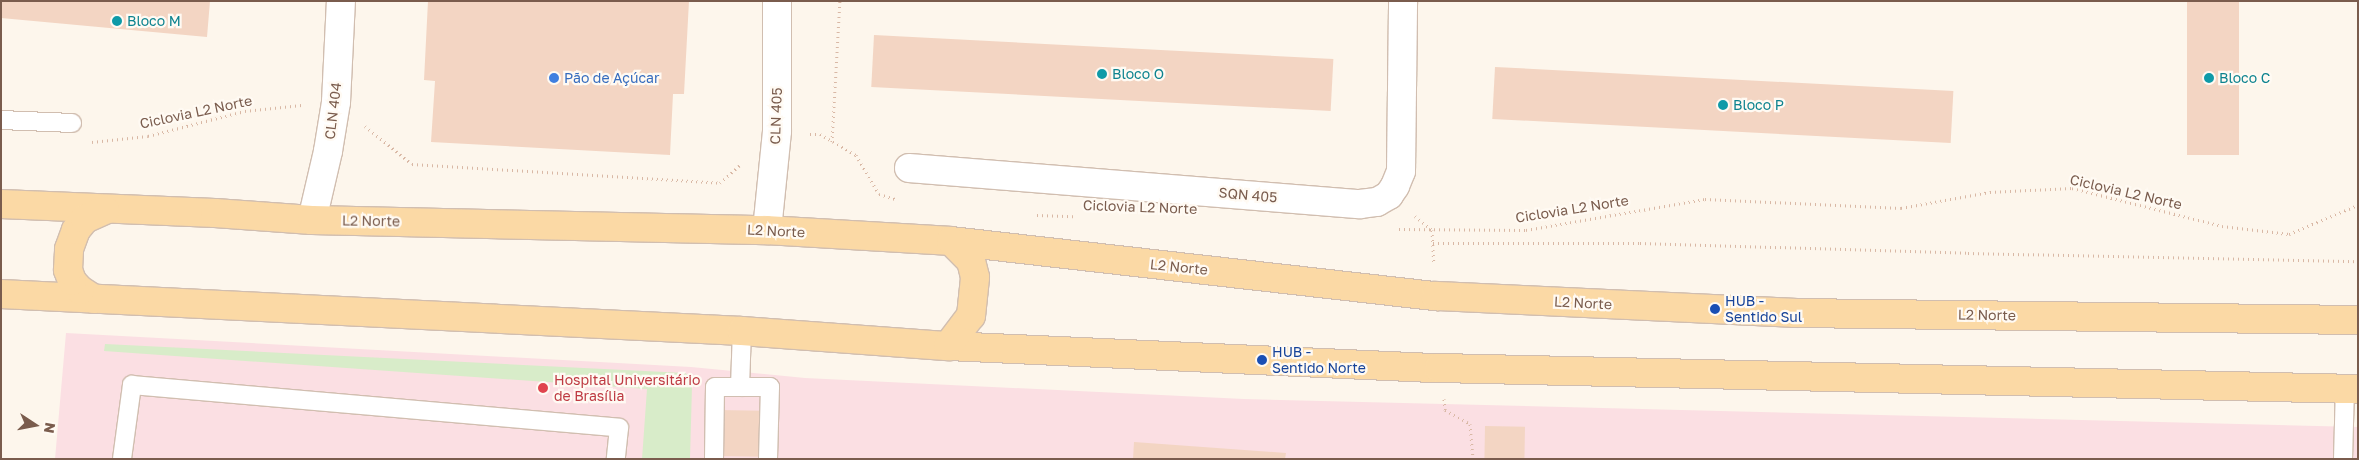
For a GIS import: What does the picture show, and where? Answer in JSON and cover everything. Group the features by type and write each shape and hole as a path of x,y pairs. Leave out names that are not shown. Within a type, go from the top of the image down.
{"main road":[{"name":"L2 Norte","path":"1,204 105,210 215,213 312,220 768,230 950,241 1436,296 1794,313 2358,320"},
{"path":"94,299 80,290 72,281 68,270 69,249 76,230 85,219 105,210"},
{"path":"948,346 970,316 975,277 971,261 950,241"},
{"path":"1,294 742,331 948,346 1439,368 2351,389"}],"street":[{"name":"CLN 404","path":"312,220 328,151 336,102 341,1"},
{"name":"CLN 405","path":"768,230 776,131 776,1"},
{"path":"1389,195 1399,178 1402,162 1403,1"},
{"name":"SQN 405","path":"909,168 1360,204 1377,202 1389,195"}],"lane":[{"path":"1,120 72,123"},
{"path":"740,387 742,331"},
{"path":"122,459 132,385 619,428 616,459"},
{"path":"714,459 715,387 770,387 768,459"},
{"path":"2343,459 2351,389"}],"path":[{"path":"832,142 840,1"},
{"path":"336,102 412,164 720,183 776,131 820,134 856,156 878,194 898,199"},
{"name":"Ciclovia L2 Norte","path":"91,142 148,136 245,111 336,102"},
{"name":"Ciclovia L2 Norte","path":"1392,228 1526,230 1705,198 1901,208 1990,192 2072,188 2222,226 2289,234 2358,205"},
{"path":"1389,195 1432,230 1436,296"},
{"name":"Ciclovia L2 Norte","path":"1035,215 1075,216"},
{"path":"1433,243 1640,244 2358,261"},
{"path":"1445,410 1470,424 1473,459"}],"shaded area":[{"name":"Hospital Universitário de Brasília","path":"66,333 691,367 805,378 1244,399 2358,427 2358,459 55,459"}],"green space":[{"path":"105,344 685,373 691,377 692,386 690,459 642,459 647,389 104,351"}],"building":[{"name":"Bloco M","path":"1,1 210,1 207,37 1,18"},
{"name":"Pão de Açúcar","path":"428,1 689,1 684,94 673,94 670,155 431,142 435,81 424,80"},
{"name":"Bloco C","path":"2187,1 2239,1 2239,155 2187,155"},
{"name":"Bloco O","path":"874,35 1333,59 1331,111 871,87"},
{"name":"Bloco P","path":"1495,67 1953,91 1951,143 1492,119"},
{"path":"717,410 763,411 762,457 716,456"},
{"path":"1485,426 1525,427 1524,459 1484,459"},
{"path":"1134,442 1286,453 1285,459 1133,459"}],"place":[{"name":"Bloco M","path":"117,21"},
{"name":"Bloco O","path":"1102,74"},
{"name":"Pão de Açúcar","path":"554,78"},
{"name":"Bloco C","path":"2209,78"},
{"name":"Bloco P","path":"1723,105"},
{"name":"HUB - Sentido Sul","path":"1715,309"},
{"name":"HUB - Sentido Norte","path":"1262,360"},
{"name":"Hospital Universitário de Brasília","path":"543,388"}]}
